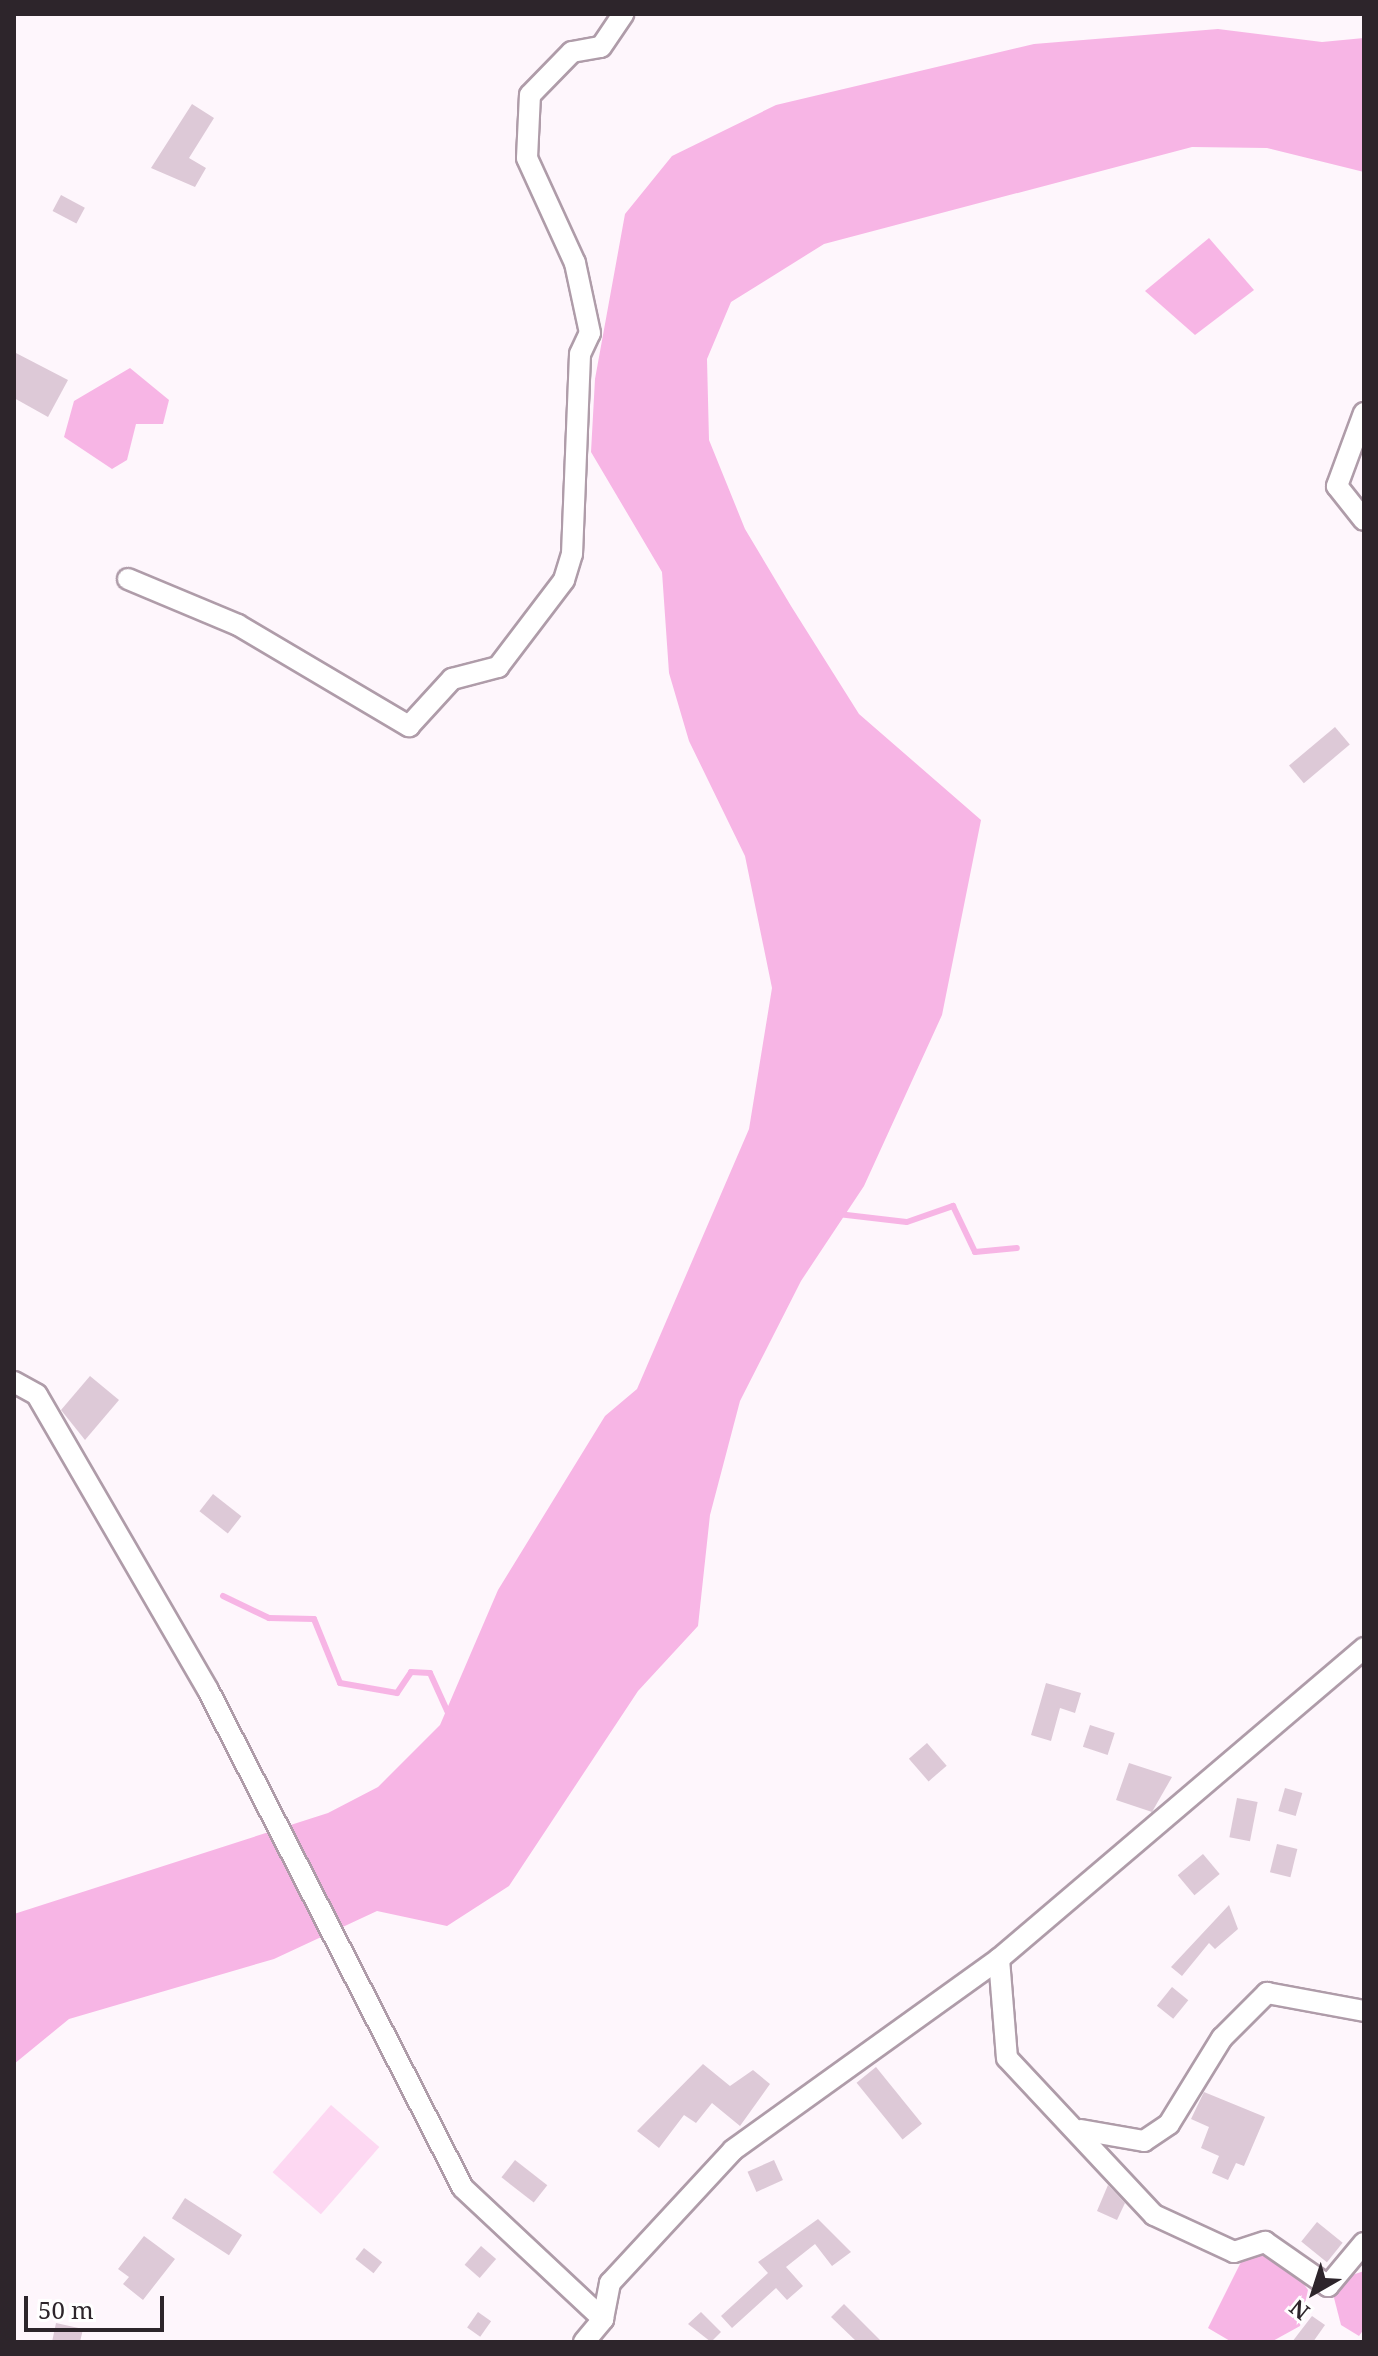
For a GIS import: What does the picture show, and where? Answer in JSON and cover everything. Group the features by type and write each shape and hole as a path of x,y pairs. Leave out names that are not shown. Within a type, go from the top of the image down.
{"street":[{"path":"128,579 238,625 409,726 452,679 498,667 564,580 572,554 580,354 590,333 575,263 527,158 530,95 572,52 601,47 623,14"},
{"path":"1364,413 1337,486 1364,520"},
{"path":"14,1382 37,1395 208,1690 463,2188 603,2319"},
{"path":"584,2342 603,2319 610,2283 733,2150 999,1959 1364,1648"},
{"path":"999,1959 1007,2058 1081,2130 1154,2215 1234,2252 1265,2242 1328,2286 1364,2243"},
{"path":"1081,2130 1144,2141 1169,2124 1222,2038 1267,1993 1364,2011"}],"shaded area":[{"path":"1218,29 1322,42 1364,38 1364,172 1267,148 1192,147 824,244 731,302 707,359 709,440 745,529 859,714 981,820 942,1015 864,1186 801,1281 740,1401 710,1515 698,1626 638,1691 509,1886 447,1926 377,1911 274,1959 69,2019 14,2064 14,1914 328,1813 378,1787 440,1725 498,1590 605,1416 637,1389 749,1129 772,988 745,856 689,741 669,673 662,572 591,452 595,379 625,214 672,156 776,105 1034,44"},
{"path":"1209,238 1254,290 1195,335 1145,291"},
{"path":"130,368 169,400 163,424 136,424 127,460 112,469 64,437 74,401"},
{"path":"331,2105 379,2147 321,2214 273,2172"},
{"path":"1257,2249 1286,2258 1308,2290 1300,2326 1271,2342 1230,2341 1208,2328 1241,2262"},
{"path":"1364,2271 1364,2329 1359,2336 1341,2325 1333,2294 1343,2278"}],"building":[{"path":"192,104 214,118 189,158 206,168 195,187 151,168"},
{"path":"61,195 85,208 76,224 53,211"},
{"path":"14,352 68,380 48,417 14,398"},
{"path":"1335,727 1350,745 1304,783 1289,766"},
{"path":"90,1376 119,1400 85,1440 61,1410"},
{"path":"213,1494 241,1516 228,1534 199,1511"},
{"path":"1046,1683 1081,1693 1075,1713 1060,1708 1051,1741 1031,1735"},
{"path":"1090,1725 1115,1733 1108,1755 1083,1747"},
{"path":"927,1743 947,1766 929,1781 909,1759"},
{"path":"1129,1763 1172,1777 1152,1812 1116,1800"},
{"path":"1285,1788 1302,1793 1296,1816 1278,1811"},
{"path":"1237,1798 1258,1802 1250,1841 1229,1837"},
{"path":"1277,1844 1297,1849 1290,1877 1270,1872"},
{"path":"1203,1854 1220,1874 1194,1895 1178,1875"},
{"path":"1229,1905 1238,1929 1215,1949 1209,1943 1182,1976 1171,1967"},
{"path":"1172,1987 1188,2000 1173,2019 1157,2006"},
{"path":"703,2064 730,2086 753,2070 770,2084 740,2126 712,2103 696,2123 684,2115 659,2148 637,2131"},
{"path":"876,2067 922,2124 903,2139 857,2083"},
{"path":"1204,2092 1265,2117 1244,2166 1236,2163 1228,2180 1212,2173 1219,2156 1201,2148 1209,2127 1191,2119"},
{"path":"515,2160 547,2185 534,2203 501,2177"},
{"path":"774,2160 783,2180 756,2192 748,2172"},
{"path":"1108,2185 1125,2203 1117,2220 1097,2211"},
{"path":"185,2198 242,2235 229,2255 172,2218"},
{"path":"818,2219 851,2252 832,2266 815,2244 786,2267 803,2286 787,2300 776,2288 732,2328 721,2316 768,2273 758,2262"},
{"path":"1317,2222 1343,2243 1327,2262 1301,2241"},
{"path":"144,2236 175,2259 143,2300 123,2284 129,2277 118,2269"},
{"path":"481,2246 496,2259 480,2278 465,2265"},
{"path":"364,2248 382,2262 374,2273 355,2259"},
{"path":"844,2304 882,2342 857,2342 831,2317"},
{"path":"478,2312 491,2321 480,2337 467,2328"},
{"path":"701,2312 721,2332 711,2342 688,2324"},
{"path":"1312,2316 1325,2325 1313,2342 1292,2342"},
{"path":"56,2323 83,2329 80,2342 52,2342"}],"waterway":[{"path":"838,1214 907,1222 953,1206 975,1252 1017,1248"},
{"path":"223,1596 269,1618 314,1619 340,1683 397,1693 411,1672 430,1673 450,1717"}]}
